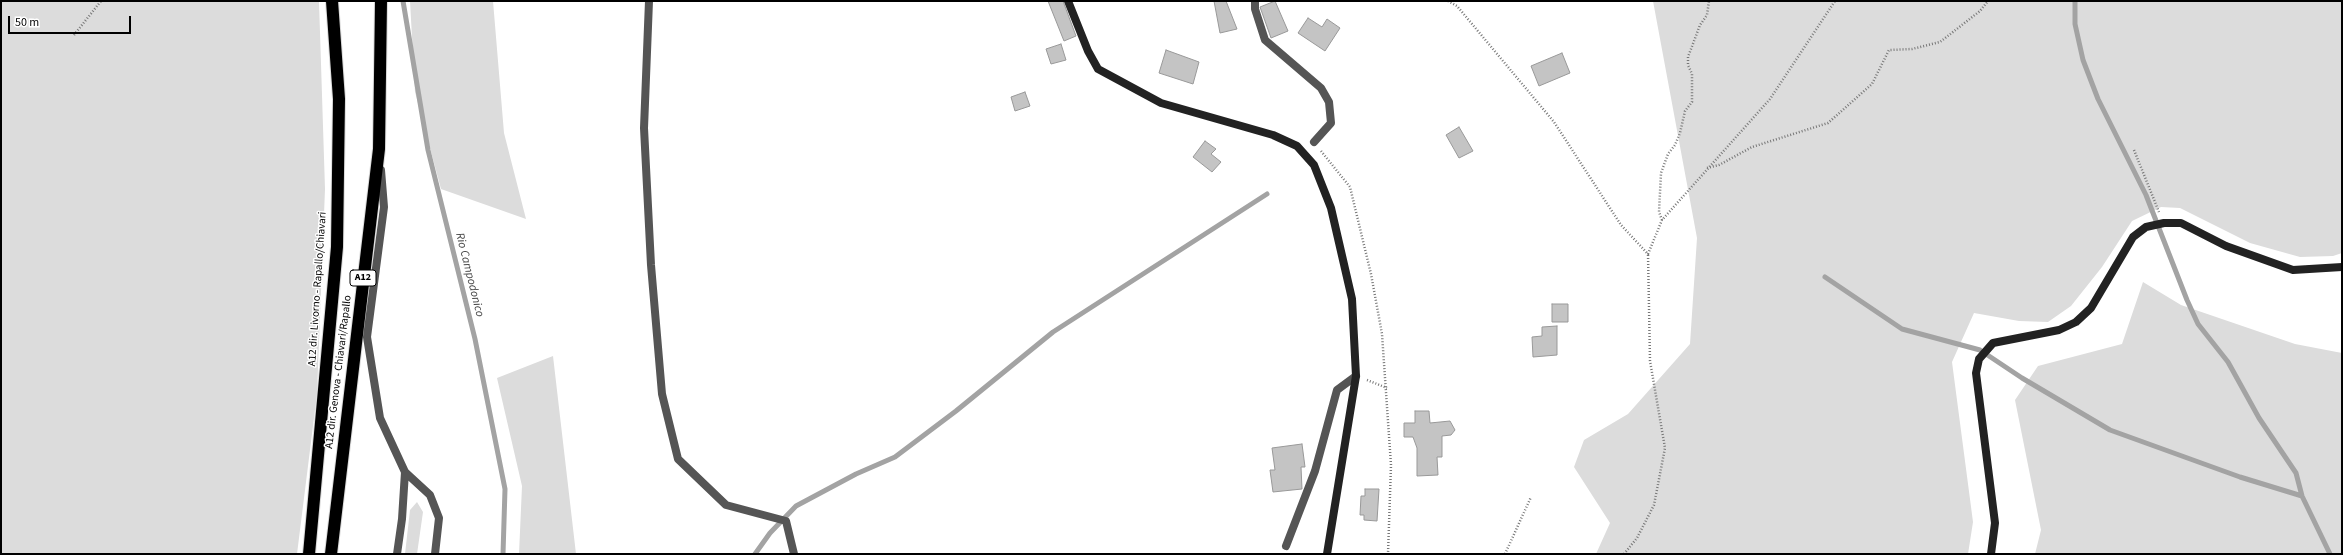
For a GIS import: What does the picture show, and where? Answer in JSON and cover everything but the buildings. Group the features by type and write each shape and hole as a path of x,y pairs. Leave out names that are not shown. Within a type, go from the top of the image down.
{"highway":[{"name":"A12 dir. Livorno - Rapallo/Chiavari","path":"309,554 337,247 339,99 332,1"},
{"name":"A12 dir. Genova - Chiavari/Rapallo","path":"331,554 379,149 381,1"}],"street":[{"path":"649,1 644,128 651,265 662,394 678,459 726,505 786,520 794,554"},
{"path":"1068,1 1088,50 1098,69 1161,103 1273,134 1297,146 1314,166 1331,208 1344,257 1352,299 1356,376 1328,554"},
{"path":"1255,1 1255,9 1265,40 1321,88 1329,102 1331,123 1314,142"},
{"path":"379,149 384,207 367,338 380,418 405,472 430,495 439,518 435,554"},
{"path":"1991,554 1995,523 1976,373 1979,359 1993,343 2059,330 2076,322 2091,308 2133,237 2146,227 2164,223 2181,223 2226,246 2294,270 2342,267"},
{"path":"1286,546 1315,471 1337,390 1356,376"},
{"path":"396,554 402,519 405,472"}],"path":[{"path":"74,36 101,1"},
{"path":"1448,1 1456,6 1554,122 1621,225 1648,254"},
{"path":"1662,220 1659,212 1661,173 1668,154 1675,145 1680,133 1685,110 1692,102 1692,74 1688,65 1688,57 1700,25 1707,15 1709,1"},
{"path":"1624,554 1637,538 1654,505 1665,448 1650,361 1648,254 1662,220 1706,168 1770,99 1835,1"},
{"path":"1706,168 1719,165 1752,147 1828,123 1872,84 1889,50 1912,49 1940,42 1980,11 1988,1"},
{"path":"1314,142 1350,187 1374,289 1382,334 1387,388 1391,465 1388,554"},
{"path":"2134,150 2164,223"},
{"path":"1356,376 1387,388"},
{"path":"1505,554 1531,497"}],"shaded area":[{"path":"1,1 319,1 325,189 317,394 297,554 1,554"},
{"path":"410,1 493,1 504,133 526,219 441,189 415,92"},
{"path":"1653,1 2342,1 2342,253 2333,256 2300,257 2250,243 2180,208 2161,207 2132,221 2102,267 2071,306 2048,322 2019,321 1974,313 1952,362 1973,522 1968,554 1596,554 1610,523 1574,467 1584,440 1628,414 1690,344 1697,238"},
{"path":"2143,282 2181,305 2295,344 2342,353 2342,554 2035,554 2041,530 2015,400 2038,366 2122,344"},
{"path":"553,356 576,554 519,554 522,486 497,378"},
{"path":"417,502 423,512 417,554 405,554 410,510"}],"waterway":[{"name":"Rio Campodonico","path":"403,1 428,150 475,339 505,489 503,554"},
{"path":"2075,1 2075,24 2083,60 2098,99 2146,195 2187,300 2198,324 2228,362 2259,418 2296,473 2302,496 2330,554"},
{"path":"755,554 770,533 796,506 856,474 895,457 956,411 1053,332 1267,194"},
{"path":"1825,277 1902,329 1980,350 2022,378 2110,430 2240,477 2302,496"}]}
